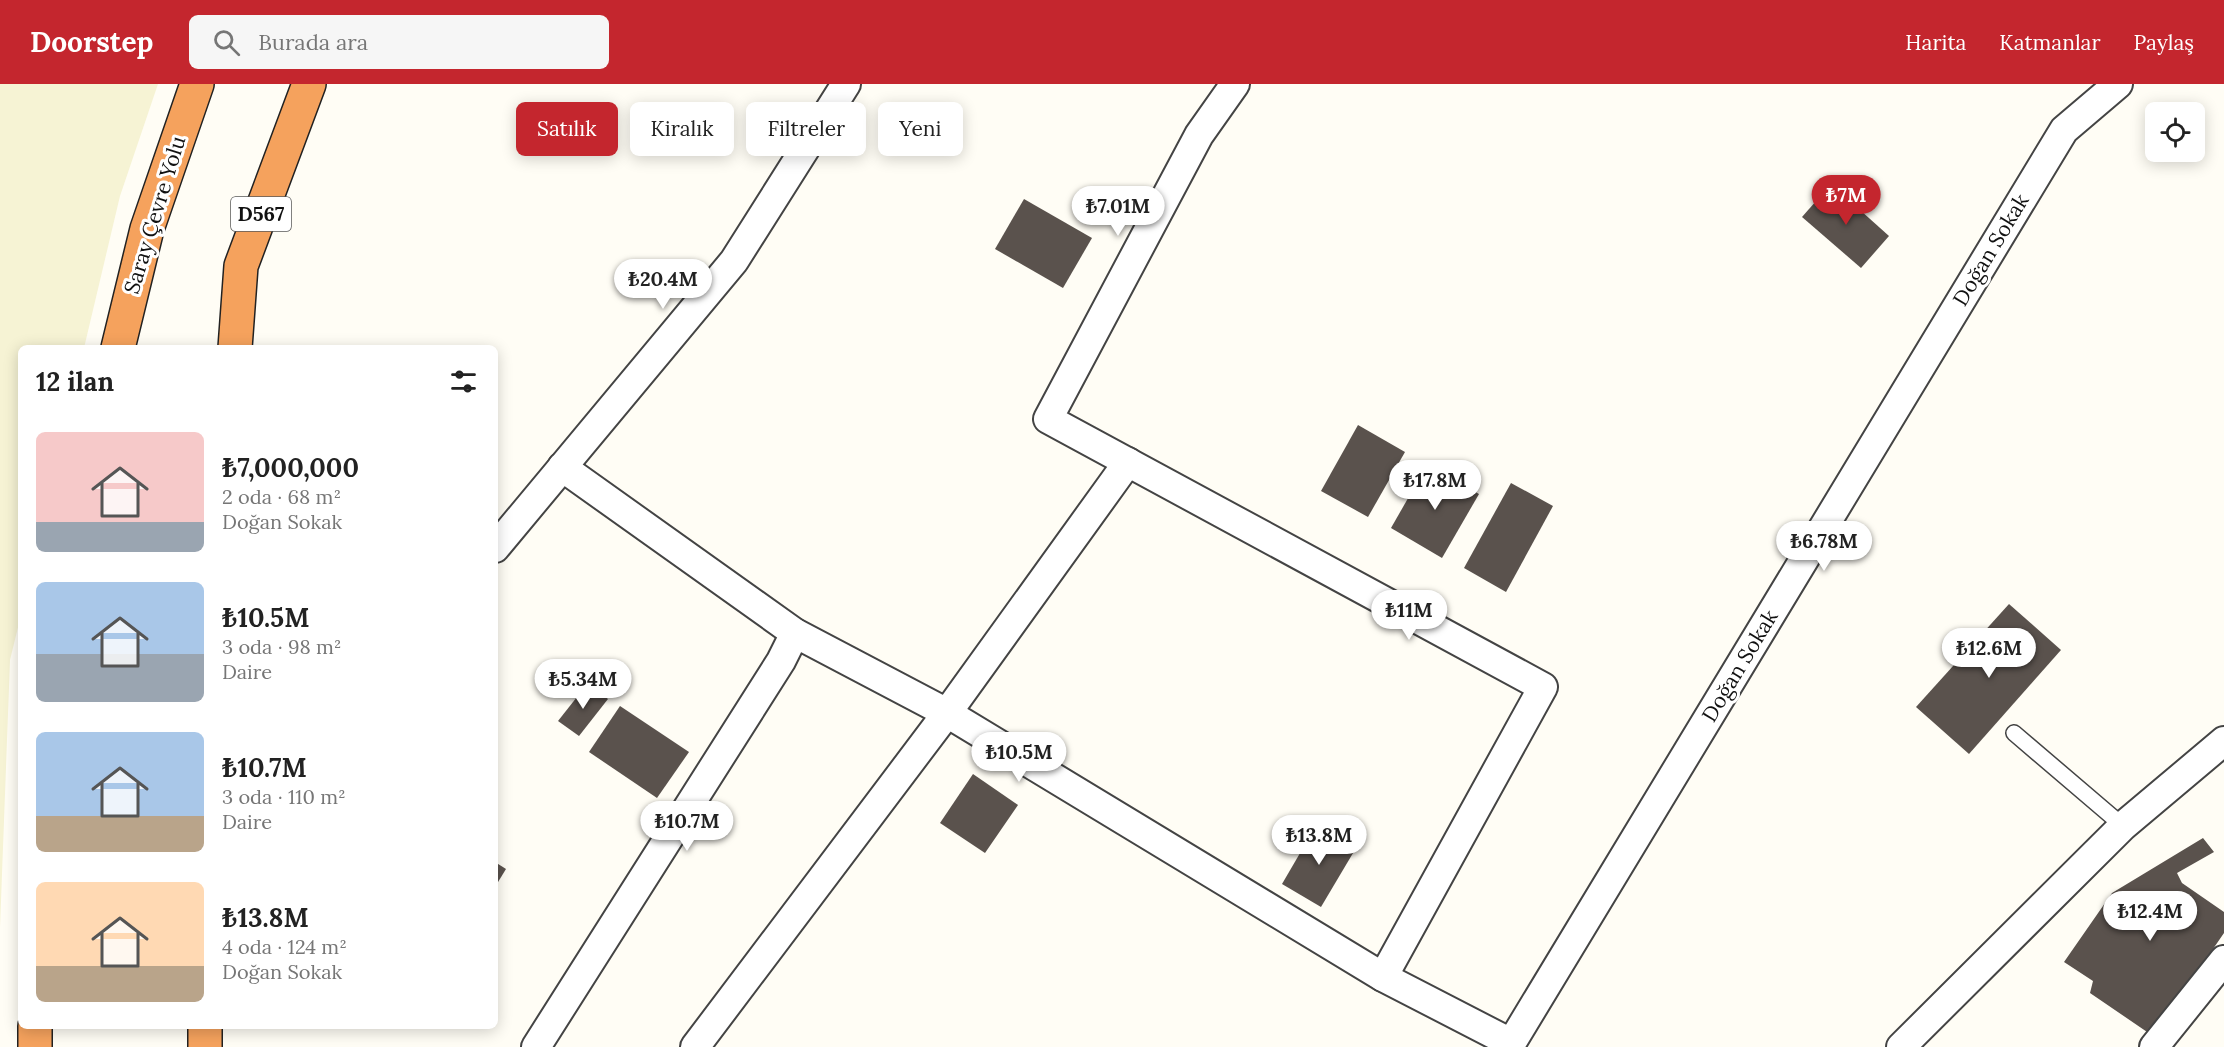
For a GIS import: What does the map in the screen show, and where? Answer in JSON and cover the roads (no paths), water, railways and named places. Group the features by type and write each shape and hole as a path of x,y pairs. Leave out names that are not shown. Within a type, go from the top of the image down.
{"highway":[{"name":"Saray Çevre Yolu","path":"119,345 147,229 197,84"},
{"name":"D567","path":"235,345 241,266 309,84"},
{"path":"35,1029 35,1047"},
{"path":"205,1029 205,1047"}],"street":[{"path":"498,544 734,261 846,84"},
{"path":"1235,84 1199,135 1048,419 1543,687 1383,977"},
{"name":"Doğan Sokak","path":"1510,1045 2064,130 2118,84"},
{"path":"695,1047 948,713 1128,462"},
{"path":"562,467 795,633 948,713 1383,977 1510,1045"},
{"path":"536,1047 775,671 795,633"},
{"path":"1901,1047 2122,826 2224,741"},
{"path":"2154,1047 2224,960"}],"lane":[{"path":"2014,733 2122,826"}]}
